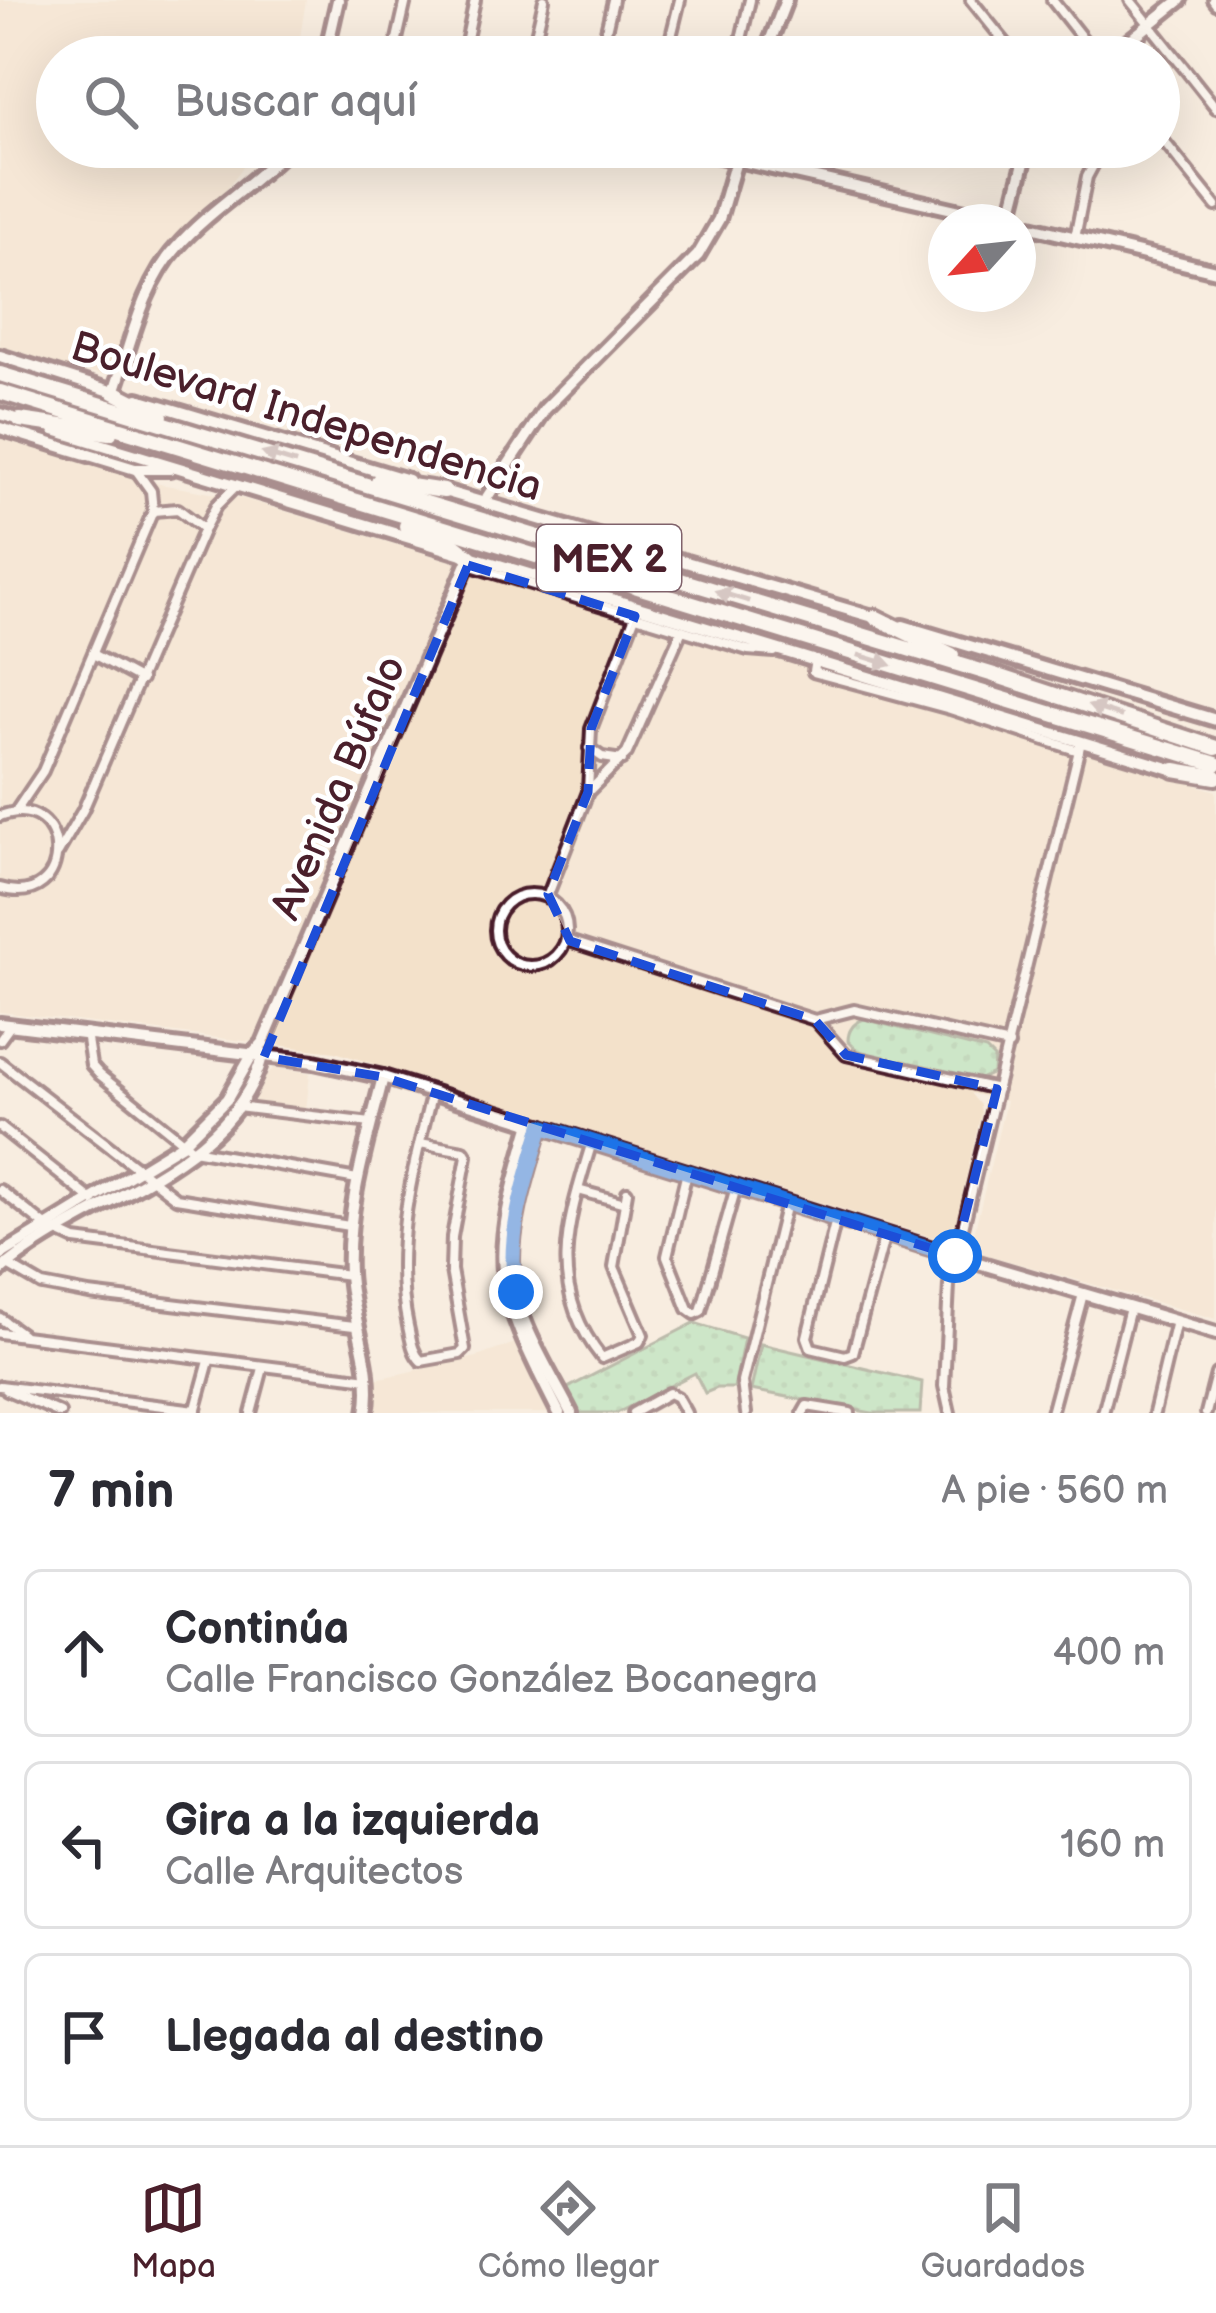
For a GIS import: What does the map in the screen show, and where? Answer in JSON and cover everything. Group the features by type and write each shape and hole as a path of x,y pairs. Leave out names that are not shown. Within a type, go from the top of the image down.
{"highway":[{"name":"MEX 2","path":"0,374 994,675 1216,748"},
{"name":"MEX 2","path":"0,392 1216,764"},
{"path":"114,392 192,432"},
{"path":"20,420 141,434"},
{"path":"334,475 444,491"},
{"path":"346,501 452,543 469,561"},
{"path":"875,617 994,675"},
{"path":"1174,770 1216,780"}],"main road":[{"path":"330,36 338,0"},
{"path":"772,36 786,0"},
{"path":"1135,36 1180,0"},
{"path":"114,392 167,259 265,168"},
{"path":"484,502 545,409 698,255 719,219 734,168"},
{"path":"794,168 937,204"},
{"path":"1014,204 1023,168"},
{"path":"1036,228 1216,272"},
{"name":"Boulevard Independencia","path":"0,356 1216,720"},
{"name":"Boulevard Independencia","path":"0,414 469,561 788,652 814,666 1174,770"},
{"path":"0,428 135,469 180,468"},
{"name":"Avenida Búfalo","path":"259,1051 469,561"},
{"path":"6,1024 259,1051 383,1077 1216,1333"},
{"path":"95,1203 148,1179 237,1107 259,1051"},
{"path":"2,1263 137,1171 188,1147 259,1051"},
{"path":"367,1413 368,1379 354,1326 349,1276 349,1226 383,1077"},
{"path":"536,1125 506,1263 512,1318 560,1413"},
{"path":"506,1263 521,1311 571,1413"}],"street":[{"path":"398,36 406,0"},
{"path":"467,36 475,0"},
{"path":"536,36 544,0"},
{"path":"605,36 613,0"},
{"path":"671,36 680,0"},
{"path":"741,36 750,0"},
{"path":"970,0 1000,36"},
{"path":"1052,0 1080,36"},
{"path":"1130,0 1159,36"},
{"path":"1180,62 1216,108"},
{"path":"1180,161 1216,206"},
{"path":"1075,238 1092,168"},
{"path":"0,816 16,811 43,771 153,511 151,490 135,469"},
{"path":"0,888 16,892 41,884 53,870 142,680 204,529 216,506 238,485"},
{"path":"153,511 178,509 204,529"},
{"path":"547,897 588,792 588,747 595,718 637,611"},
{"path":"665,620 682,630 748,650 788,652"},
{"path":"588,792 622,760 682,630"},
{"path":"95,655 142,680"},
{"path":"950,1413 944,1387 947,1294 1080,746"},
{"path":"588,747 602,757 622,760"},
{"path":"16,811 46,823 58,853"},
{"path":"529,894 547,897 564,915 566,940 552,960 535,967 516,964 498,945 495,926 507,903 529,894"},
{"path":"566,940 815,1019 854,1010 1009,1045"},
{"path":"815,1019 847,1055 997,1089"},
{"path":"0,1040 6,1024"},
{"path":"86,1033 91,1065 99,1075 188,1147 357,1179"},
{"path":"0,1063 165,1192 190,1203 349,1226"},
{"path":"420,1143 464,1151 467,1156 451,1270 464,1352 423,1361 416,1359 401,1275 401,1236 420,1143 432,1092"},
{"path":"237,1107 371,1124"},
{"path":"0,1127 95,1203"},
{"path":"592,1142 566,1238 565,1274 573,1304 602,1358 643,1338 614,1267 627,1192"},
{"path":"687,1172 667,1256 688,1309 695,1314 701,1311 736,1187"},
{"path":"0,1190 52,1230 98,1244 349,1276"},
{"path":"578,1190 625,1204"},
{"path":"746,1413 742,1382 786,1203"},
{"path":"836,1219 807,1344 845,1356 854,1353 885,1234"},
{"path":"2,1263 42,1285 89,1294 354,1326"},
{"path":"1052,1413 1083,1294"},
{"path":"1103,1413 1130,1308"},
{"path":"0,1318 23,1335"},
{"path":"1154,1413 1176,1322"},
{"path":"0,1333 368,1379"},
{"path":"0,1386 195,1411 209,1361"},
{"path":"251,1413 263,1368"},
{"path":"1206,1413 1216,1374"},
{"path":"0,1386 60,1413"},
{"path":"634,1412 667,1393 676,1397 686,1413"},
{"path":"803,1413 806,1406 815,1404 844,1412"}],"highlighted area":[{"path":"468,565 635,616 591,729 588,792 548,894 570,941 815,1020 846,1055 997,1089 955,1256 383,1077 264,1057"}],"shaded area":[{"path":"0,0 306,0 300,36 36,36 36,168 242,168 224,192 166,244 140,285 115,363 102,374 0,350"},
{"path":"0,434 138,480 244,499 1216,791 1216,1319 970,1250 1006,1101 970,1093 981,1114 951,1243 335,1052 0,1012"},
{"path":"275,1067 310,1073 306,1111 250,1103"},
{"path":"515,1343 550,1413 376,1413 376,1379 477,1357"}],"green space":[{"path":"864,1019 986,1050 994,1058 993,1073 978,1080 860,1053 848,1037"},
{"path":"694,1323 744,1338 734,1388 705,1393 695,1373 617,1413 579,1413 566,1389"},
{"path":"761,1344 922,1382 920,1413 872,1413 751,1390"}],"route":[{"path":"516,1292 512,1264 516,1225 542,1126 955,1256"}]}
